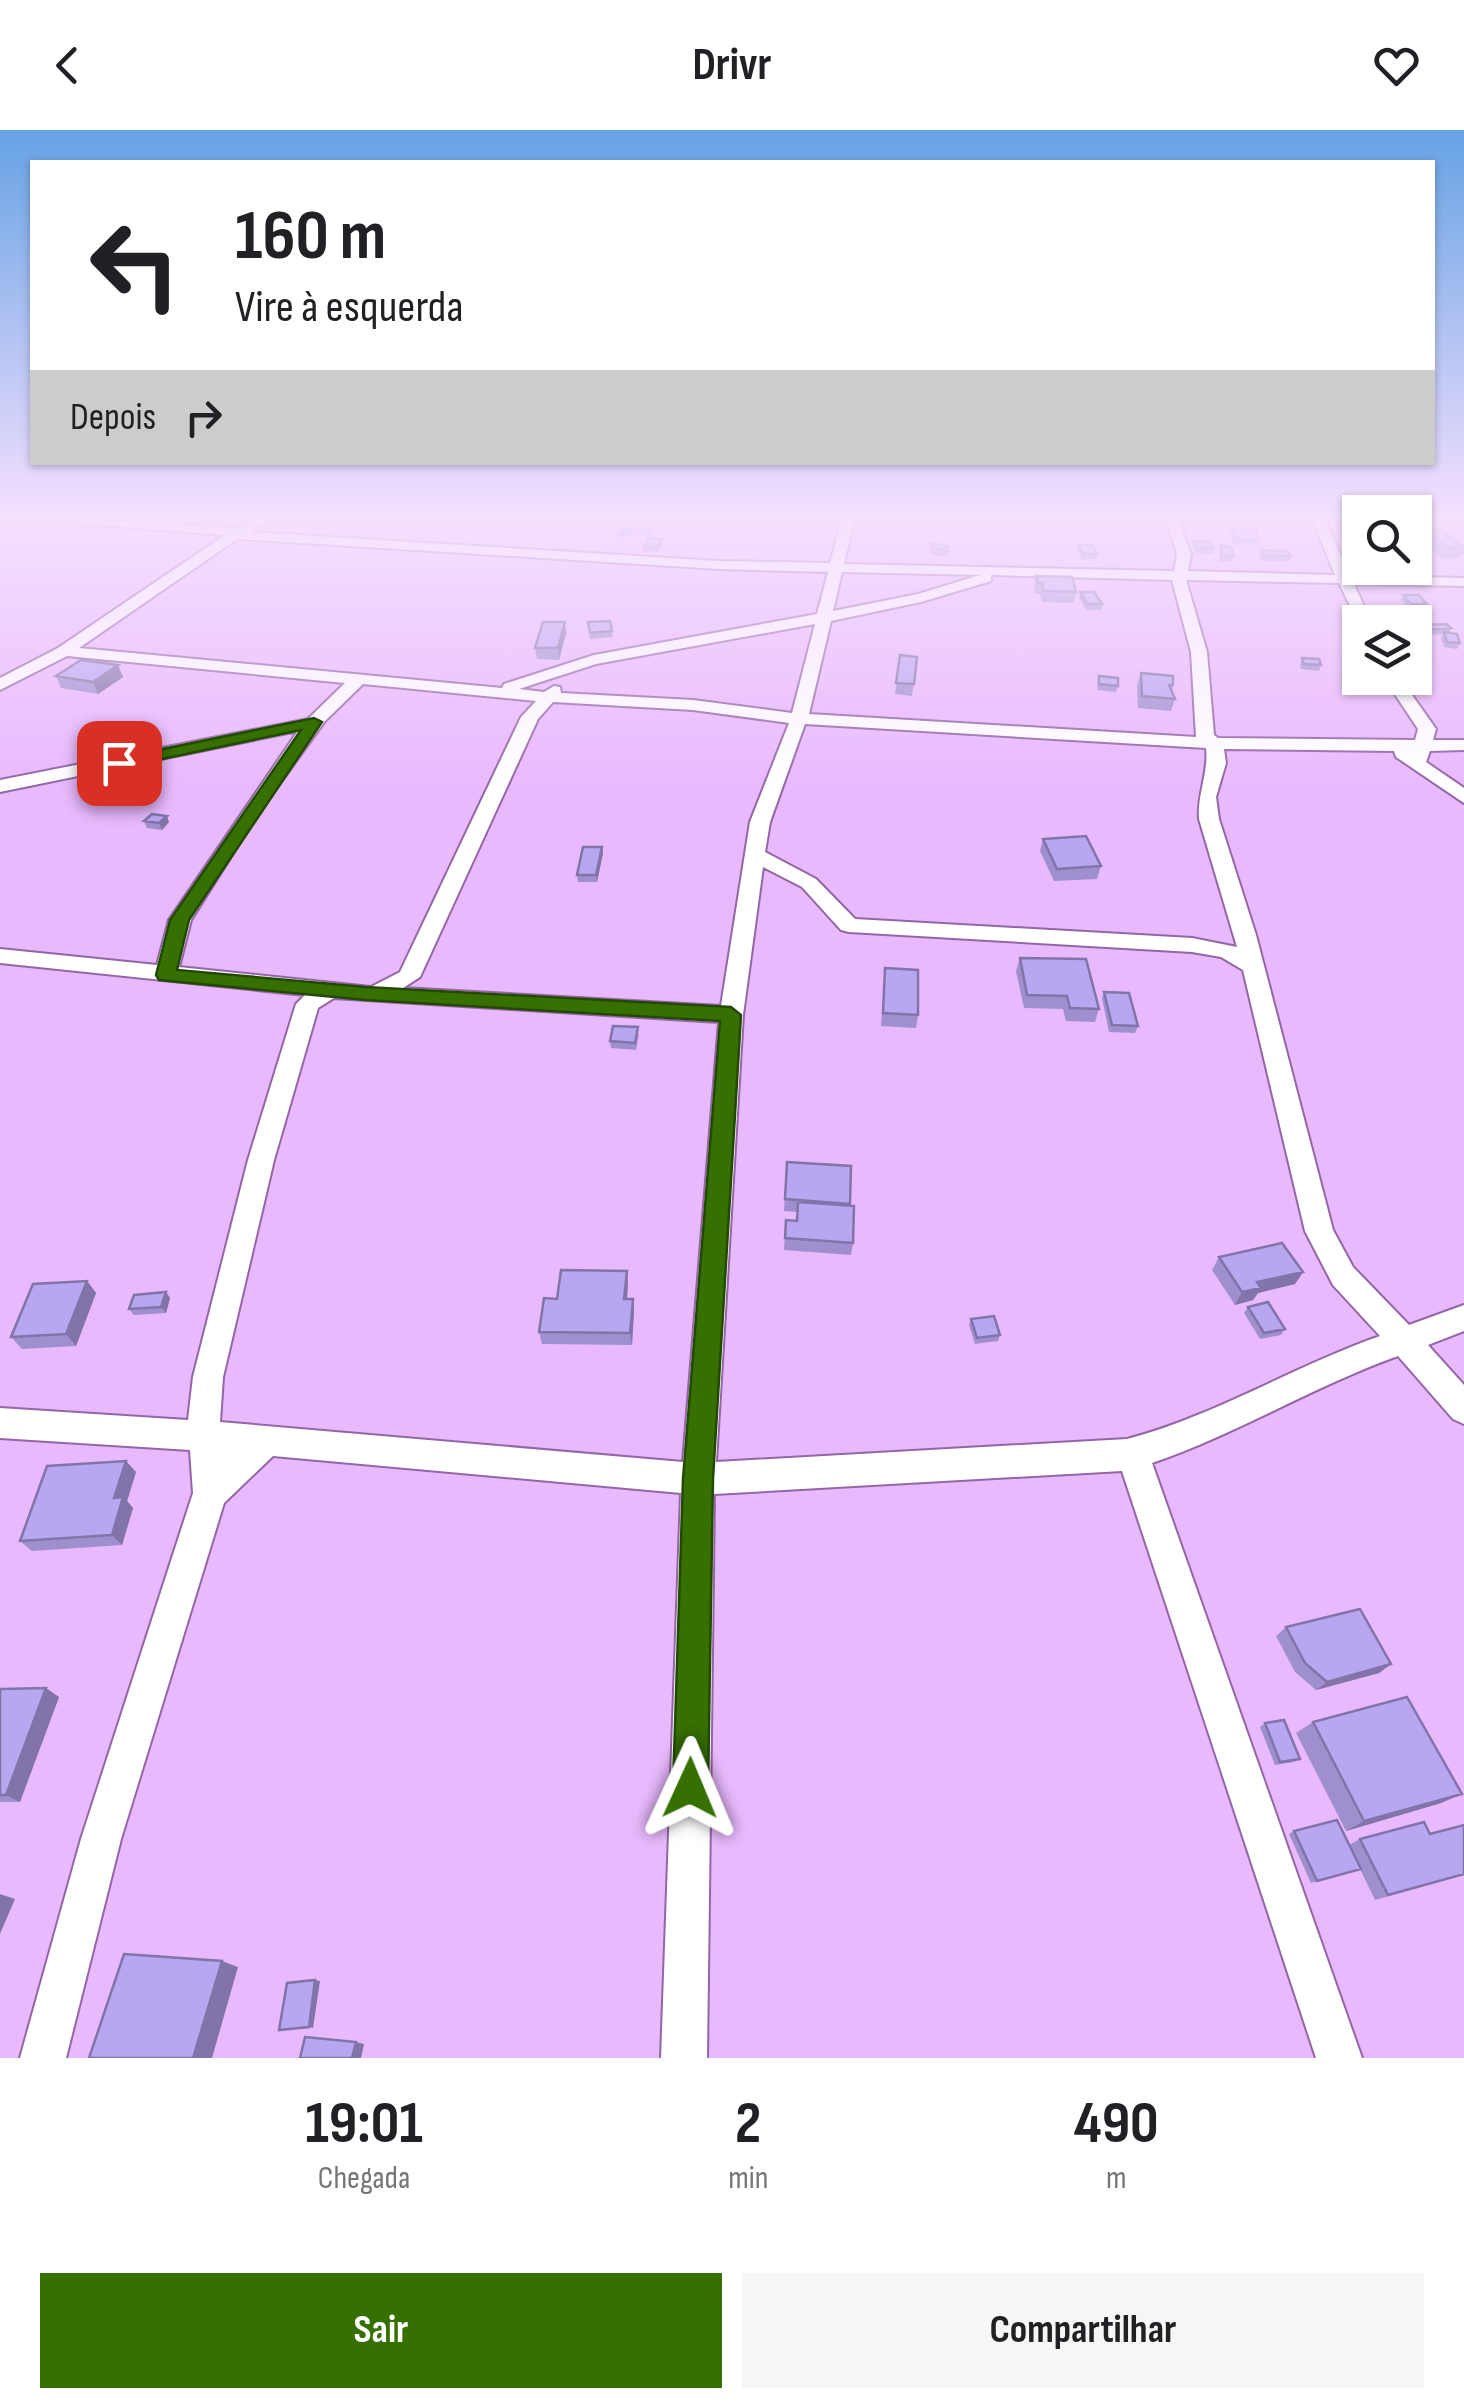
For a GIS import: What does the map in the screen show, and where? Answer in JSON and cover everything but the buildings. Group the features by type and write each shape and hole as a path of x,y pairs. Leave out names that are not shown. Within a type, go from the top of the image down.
{"street":[{"path":"0,685 64,651 134,606"},
{"path":"684,2058 698,1479 731,1015 760,822 799,718 827,606"},
{"path":"480,689 518,686 606,658 877,606"},
{"path":"1186,606 1199,652 1205,738 1216,753 1207,797 1209,819 1319,1231 1342,1276 1406,1341 1464,1409"},
{"path":"107,653 116,642 115,619"},
{"path":"64,651 336,682 361,678 551,697 693,705 799,718 1177,741 1216,753 1394,748 1419,754 1460,745"},
{"path":"366,994 392,988 409,977 530,717 551,697 562,673"},
{"path":"166,975 180,920 314,722 336,682"},
{"path":"1404,695 1426,728 1460,745"},
{"path":"0,786 314,722"},
{"path":"1419,754 1426,728"},
{"path":"1419,754 1464,797"},
{"path":"755,855 809,884 849,925 1192,945 1226,951 1250,965"},
{"path":"0,956 310,994 731,1015"},
{"path":"43,2058 100,1839 210,1492 203,1407 208,1377 261,1160 310,994"},
{"path":"0,1424 267,1440 698,1479 1133,1455 1217,1423 1308,1378 1464,1318"},
{"path":"210,1492 267,1440"},
{"path":"1133,1455 1339,2058"}],"route":[{"path":"119,763 314,722 180,920 166,975 366,994 731,1015 698,1479 690,1788"}]}
